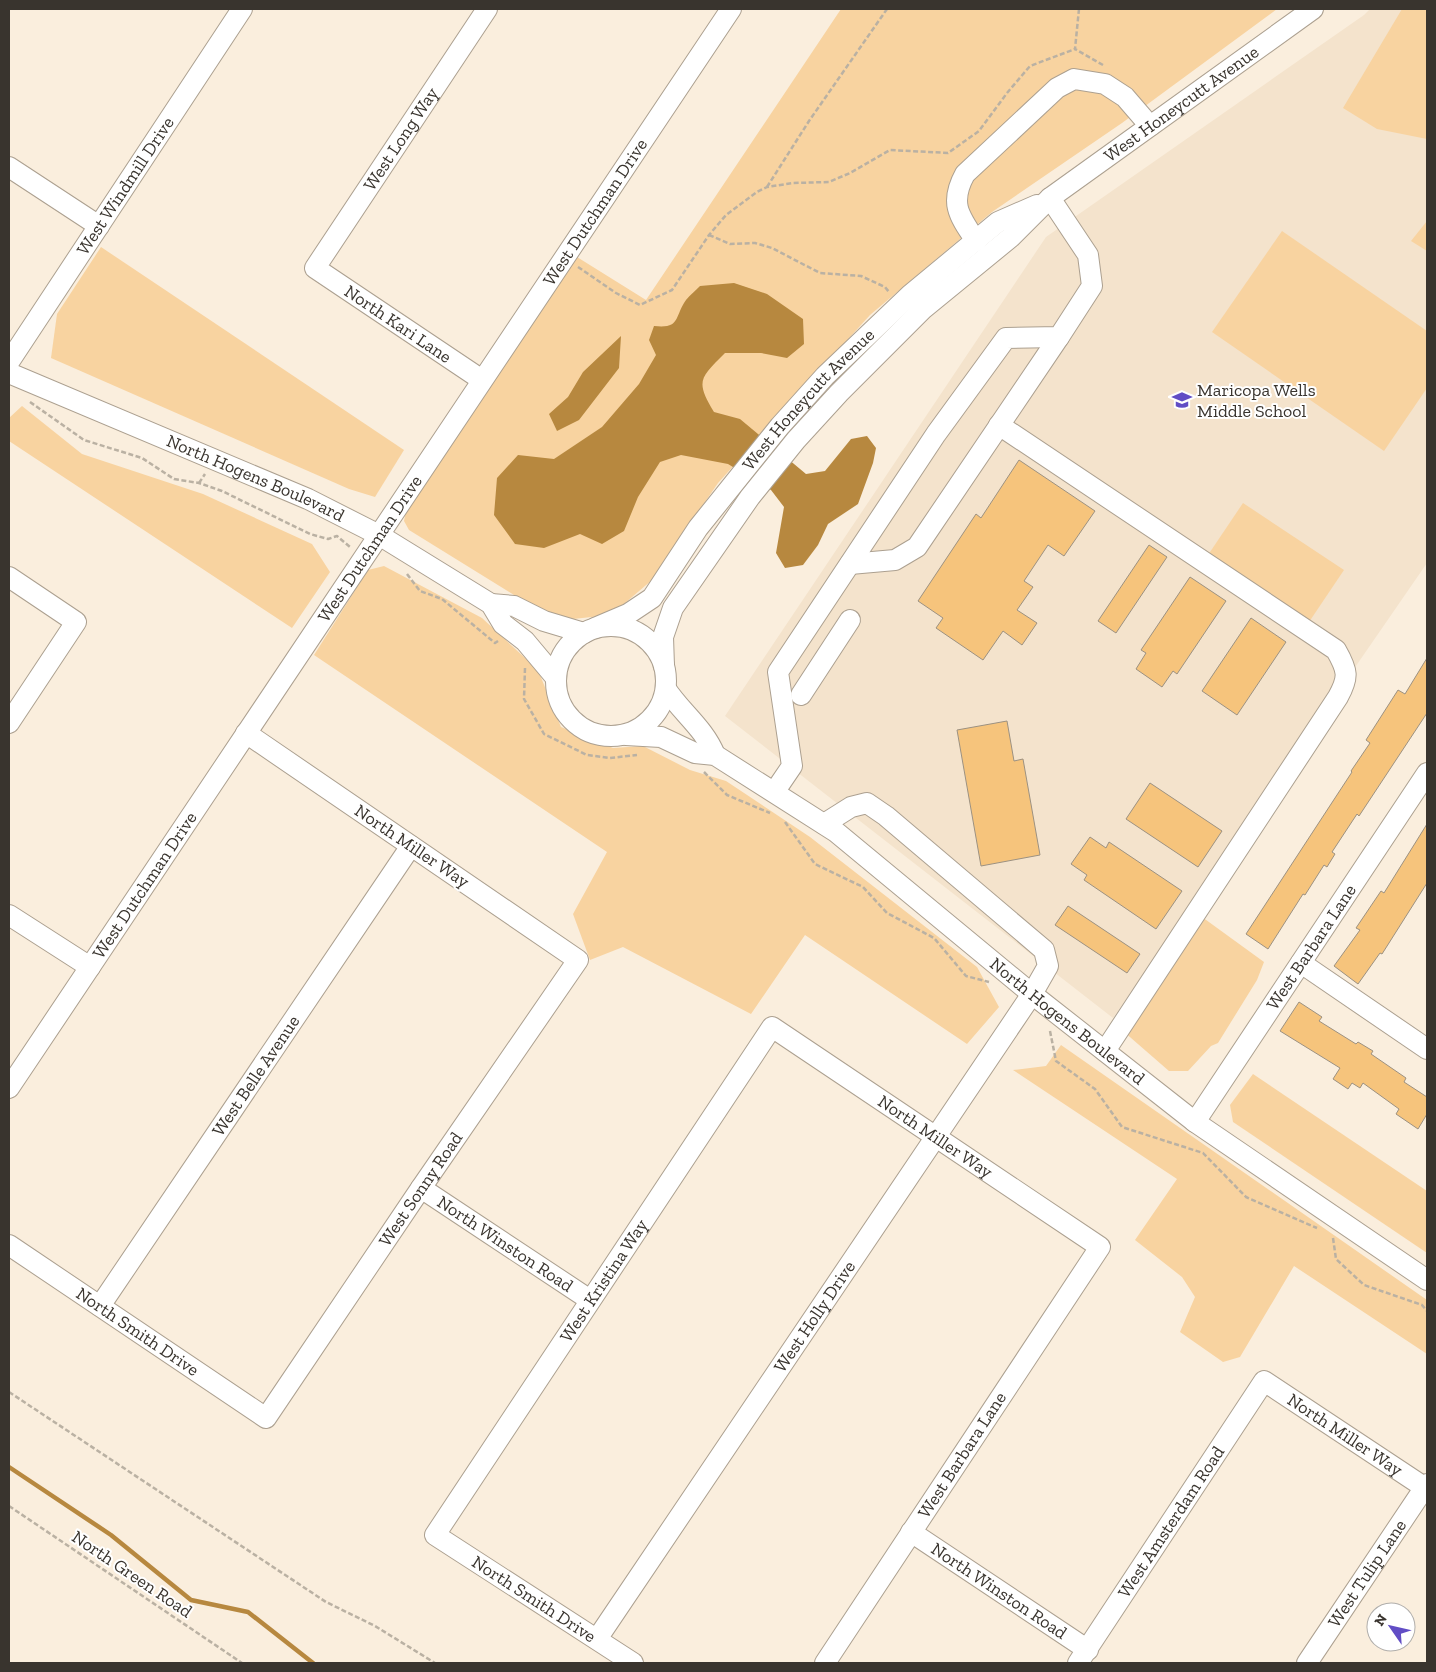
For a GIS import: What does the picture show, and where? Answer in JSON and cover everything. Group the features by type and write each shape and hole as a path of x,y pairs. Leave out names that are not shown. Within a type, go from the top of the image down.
{"street":[{"name":"West Windmill Drive","path":"9,362 242,9"},
{"name":"West Long Way","path":"315,268 487,9"},
{"name":"West Dutchman Drive","path":"9,1088 731,9"},
{"name":"West Honeycutt Avenue","path":"664,666 664,637 673,608 750,497 796,440 923,309 1011,237 1050,198 1314,9"},
{"path":"976,241 958,212 956,200 961,181 965,174 1057,88 1074,79 1105,84 1125,97 1150,126"},
{"path":"9,167 99,226"},
{"path":"850,564 895,560 917,547 1092,286 1088,255 1050,198"},
{"name":"West Honeycutt Avenue","path":"590,630 628,614 652,598 698,528 780,426 825,376 900,304 998,222 1050,198"},
{"name":"North Kari Lane","path":"315,268 482,380"},
{"path":"775,791 792,766 778,672 936,434 1006,338 1059,336"},
{"name":"North Hogens Boulevard","path":"9,373 308,499 379,535 491,604 514,606 544,621 590,630"},
{"path":"999,425 1336,650 1346,666 1346,682 1338,698 1105,1051"},
{"path":"9,577 76,622 9,723"},
{"name":"North Hogens Boulevard","path":"491,604 502,624 525,641 556,678"},
{"path":"801,695 850,620"},
{"path":"613,626 638,633 645,637 657,650 664,666 666,689 661,704 653,718 640,728 626,735 600,735 576,725 564,712 557,696 556,678 560,660 569,645 590,630 613,626"},
{"name":"North Hogens Boulevard","path":"666,689 678,707 708,737 716,754"},
{"name":"North Miller Way","path":"246,733 578,960"},
{"name":"North Hogens Boulevard","path":"626,735 661,737 696,754 716,754 824,824 1032,994 1195,1122 1427,1280"},
{"name":"West Barbara Lane","path":"1195,1122 1427,773"},
{"name":"West Holly Drive","path":"597,1639 1032,994 1048,966 1044,950 886,816 867,803 851,807 824,824"},
{"name":"West Belle Avenue","path":"100,1306 411,846"},
{"path":"9,915 90,967"},
{"name":"West Sonny Road","path":"266,1418 420,1188 578,960"},
{"path":"1300,963 1427,1049"},
{"name":"North Miller Way","path":"772,1026 1100,1247"},
{"name":"West Kristina Way","path":"435,1535 772,1026"},
{"name":"North Winston Road","path":"420,1188 590,1300"},
{"name":"North Smith Drive","path":"9,1245 266,1418"},
{"name":"West Barbara Lane","path":"825,1663 1100,1247"},
{"name":"North Miller Way","path":"1264,1381 1427,1487"},
{"name":"West Amsterdam Road","path":"1083,1656 1264,1381"},
{"name":"West Tulip Lane","path":"1307,1663 1427,1487"},
{"name":"North Winston Road","path":"911,1532 1083,1656"},
{"name":"North Smith Drive","path":"435,1535 633,1663"}],"path":[{"path":"563,259 590,274 616,293 640,304 672,290 709,235 736,207 767,187 809,120 887,9"},
{"path":"767,187 829,182 850,173 890,150 948,153 979,131 1030,66 1075,49"},
{"path":"709,235 730,244 755,243 772,248 820,273 861,276 885,287 900,304"},
{"path":"25,399 84,440 142,458 174,479 199,483 222,492 310,534 328,539 337,536 364,558"},
{"path":"403,569 420,591 442,599 495,643 516,634"},
{"path":"525,664 524,699 544,734 586,755 610,758 640,754"},
{"path":"700,768 727,794 775,815"},
{"path":"783,818 815,864 863,887 887,913 934,938 966,976 992,983"},
{"path":"1050,1028 1056,1061 1095,1089 1122,1127 1203,1153 1246,1197 1323,1231"},
{"path":"1332,1234 1336,1259 1364,1285 1422,1305 1427,1311"},
{"path":"9,1392 326,1602 375,1626 435,1663"},
{"name":"North Green Road","path":"9,1506 242,1663"}],"shaded area":[{"path":"841,9 1277,9 1122,123 992,212 870,315 718,483 652,580 618,609 601,616 573,619 540,611 409,530 404,521 407,505 577,257 646,300"},
{"name":"Maricopa Wells Middle School","path":"1370,9 1427,9 1427,563 1113,1018 725,716 1046,237"},
{"path":"1402,9 1427,9 1427,139 1377,129 1343,108"},
{"path":"1427,221 1427,251 1411,241"},
{"path":"1282,231 1427,331 1427,388 1384,451 1212,332"},
{"path":"101,247 404,450 375,497 349,489 51,358 57,314"},
{"path":"734,283 767,294 803,319 804,344 787,358 761,353 725,353 710,368 703,380 704,393 708,402 714,412 740,419 806,474 825,471 851,439 867,436 876,448 873,463 858,504 828,524 818,545 803,565 785,568 776,553 784,507 771,490 728,464 681,455 660,462 638,497 624,531 602,544 580,534 544,548 515,544 494,515 497,478 518,455 554,459 602,427 639,384 656,355 649,340 654,326 669,326 673,324 686,300 700,286"},
{"path":"621,336 619,368 579,420 557,431 549,414 568,397 583,372"},
{"path":"22,406 82,454 203,494 312,544 330,572 292,628 9,441 9,418"},
{"path":"1243,503 1344,570 1307,625 1206,558"},
{"path":"384,566 482,618 538,670 561,727 613,748 643,746 690,770 726,781 810,837 977,967 999,1007 967,1044 805,935 751,1014 623,947 590,960 573,914 607,852 314,655 368,570"},
{"path":"1202,917 1264,962 1257,980 1218,1043 1211,1046 1188,1071 1169,1071 1123,1031"},
{"path":"1061,1045 1427,1300 1427,1354 1294,1266 1240,1357 1223,1362 1180,1332 1195,1297 1182,1277 1135,1240 1177,1179 1013,1070 1046,1066"},
{"path":"1253,1074 1427,1191 1427,1253 1233,1122 1230,1105"}],"building":[{"path":"1019,460 1095,511 1064,556 1048,545 1024,581 1033,587 1017,610 1037,623 1022,645 1003,631 983,660 936,628 943,618 918,601 976,514 981,518"},
{"path":"1149,545 1167,557 1116,633 1098,621"},
{"path":"1190,577 1226,601 1177,674 1173,671 1162,687 1136,669 1146,653 1141,650"},
{"path":"1251,618 1286,642 1237,715 1202,691"},
{"path":"1427,658 1427,713 1359,816 1357,814 1332,852 1335,854 1327,867 1324,865 1305,895 1303,894 1268,949 1246,934 1352,772 1370,743 1366,740 1398,690 1405,694"},
{"path":"1007,721 1014,761 1023,759 1040,855 981,866 957,730"},
{"path":"1150,783 1222,831 1198,867 1126,819"},
{"path":"1427,824 1427,883 1382,954 1380,953 1358,984 1334,966 1360,930 1356,928 1381,891 1384,893"},
{"path":"1090,837 1106,848 1109,842 1182,891 1156,929 1084,880 1087,875 1071,864"},
{"path":"1068,906 1140,954 1127,973 1055,925"},
{"path":"1299,1002 1322,1017 1319,1021 1356,1044 1358,1042 1373,1051 1371,1054 1406,1078 1404,1082 1427,1097 1427,1114 1418,1129 1396,1114 1399,1109 1363,1083 1360,1088 1352,1083 1348,1089 1333,1079 1340,1068 1280,1031"}],"waterway":[{"path":"9,1467 111,1535 191,1600 248,1612 313,1663"}],"place":[{"name":"Maricopa Wells Middle School","path":"1182,400"}]}
